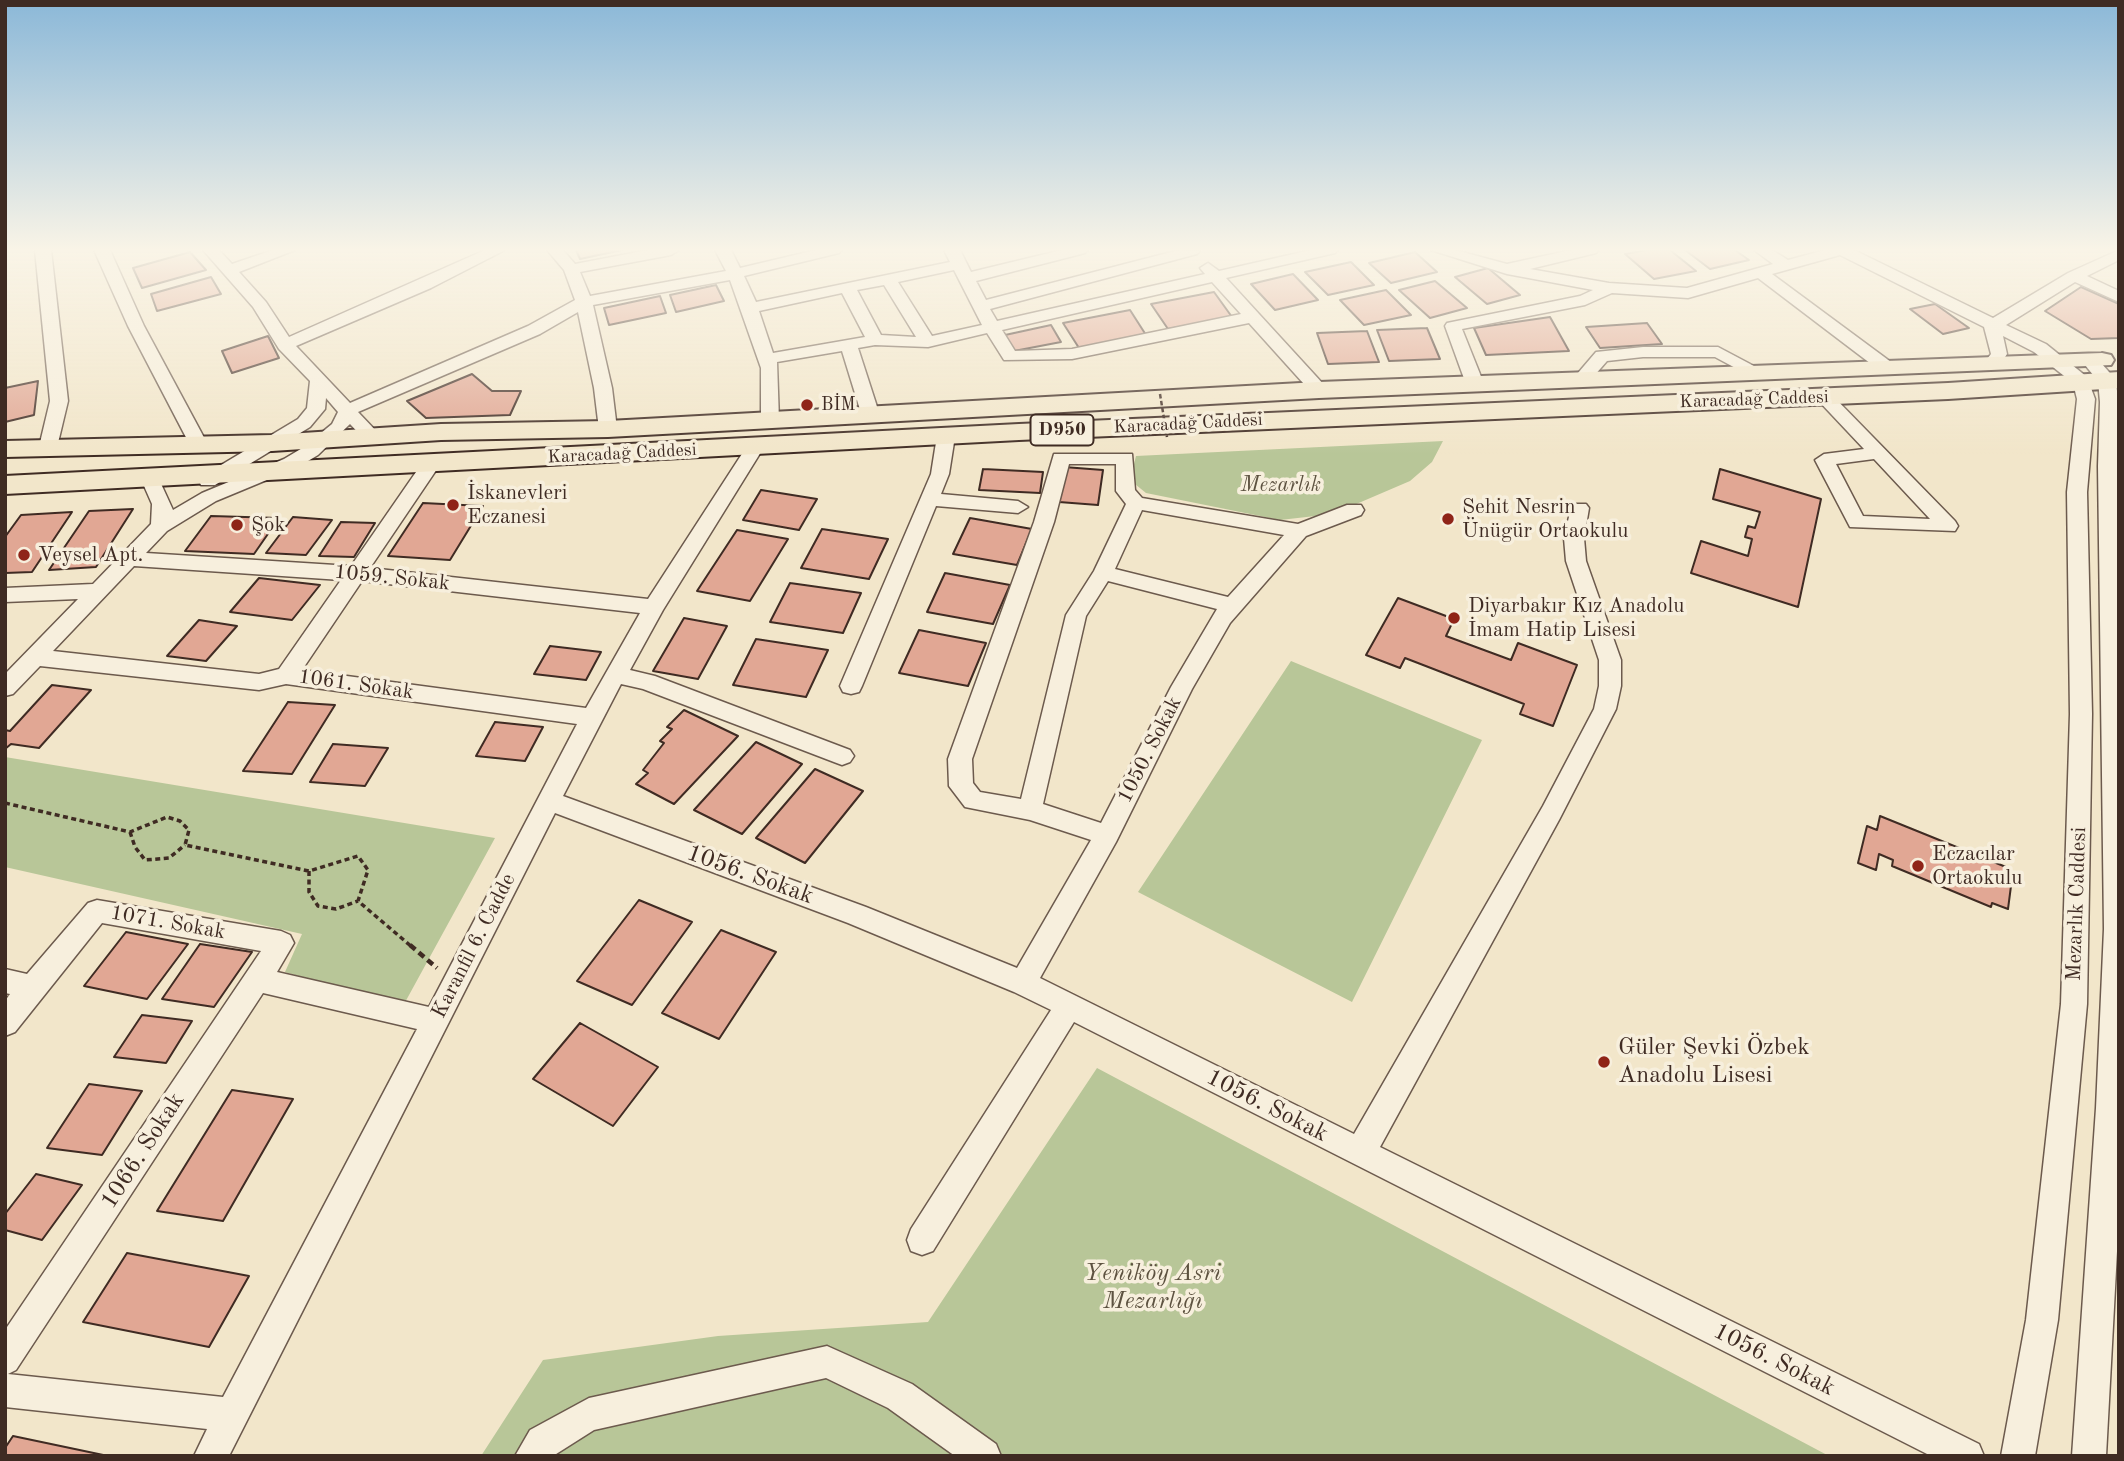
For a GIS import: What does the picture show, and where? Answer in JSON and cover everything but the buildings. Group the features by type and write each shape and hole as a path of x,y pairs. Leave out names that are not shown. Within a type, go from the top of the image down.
{"highway":[{"name":"Karacadağ Caddesi","path":"5,449 272,443 441,432 608,429 1319,390 1889,369 2058,360 2103,372"},
{"name":"Karacadağ Caddesi","path":"5,485 946,436 1824,397 2103,372"}],"street":[{"path":"48,447 59,401 50,318"},
{"path":"133,318 199,445"},
{"path":"268,318 285,345 372,436"},
{"path":"285,345 348,318"},
{"path":"162,526 217,493 291,463 327,439 348,410 556,318"},
{"path":"588,318 604,388 608,429"},
{"path":"753,318 770,368 770,421"},
{"path":"863,318 875,340"},
{"path":"913,318 928,342"},
{"path":"988,318 1010,356 1060,355 1247,318"},
{"path":"766,359 875,340 928,342 1034,318"},
{"path":"1254,318 1319,390"},
{"path":"1475,384 1452,326 1492,318"},
{"path":"1821,318 1889,369"},
{"path":"1976,318 2058,360"},
{"path":"1992,326 2005,318"},
{"path":"1992,326 1999,354 1992,364"},
{"path":"848,344 872,416"},
{"name":"Mezarlık Caddesi","path":"2018,1456 2044,1307 2074,1004 2078,916 2077,492 2086,399 2103,372"},
{"name":"Mezarlık Caddesi","path":"2089,1456 2111,1199 2118,930 2114,623 2103,372"},
{"path":"5,688 190,495 215,475 272,443 311,416 318,402 318,382"},
{"path":"1824,397 1878,453 1930,508 1948,526 1857,522 1824,460 1878,453"},
{"path":"851,686 940,474 946,436"},
{"name":"Karanfil 6. Cadde","path":"211,1456 592,717 654,607 755,447"},
{"path":"1107,835 1030,810 973,800 961,786 960,759 1044,522 1061,458 1125,458 1126,491 1136,503 1298,531 1354,510"},
{"path":"286,676 359,574 432,463"},
{"path":"150,479 162,504 162,526"},
{"path":"929,499 1018,508"},
{"path":"1030,810 1076,615 1103,573 1136,503"},
{"path":"1360,1153 1551,813 1605,709 1610,686 1610,660 1576,561 1574,538 1579,508"},
{"name":"1050. Sokak","path":"1023,983 1107,835 1182,687 1222,618 1298,531"},
{"name":"1059. Sokak","path":"130,559 359,574 654,607"},
{"path":"1103,573 1233,606"},
{"path":"5,595 98,591"},
{"path":"2079,613 2114,623"},
{"name":"1061. Sokak","path":"35,657 259,682 286,676 592,717"},
{"path":"616,675 647,682 842,756"},
{"name":"1056. Sokak","path":"548,800 857,915 1023,983 1967,1456"},
{"name":"1071. Sokak","path":"32,987 97,911 281,943"},
{"path":"2078,916 2118,930"},
{"name":"1066. Sokak","path":"5,1359 281,943"},
{"path":"257,979 435,1021"},
{"path":"5,981 32,987 5,1023"},
{"path":"922,1240 1069,1006"},
{"path":"533,1456 542,1442 589,1415 827,1362 900,1396 984,1456"},
{"path":"5,1390 233,1415"}],"path":[{"path":"1160,394 1167,436"},
{"path":"5,803 130,832 167,817 180,821 189,830 185,845 169,858 145,860 135,847 130,832"},
{"path":"185,845 309,871 358,856 368,870 358,901"},
{"path":"309,871 309,892 318,906 336,909 358,901"},
{"path":"358,901 455,984"}],"green space":[{"name":"Mezarlık","path":"1443,441 1432,462 1410,481 1333,514 1280,520 1146,493 1130,480 1136,456"},
{"path":"1291,661 1482,740 1352,1002 1138,892"},
{"path":"5,757 495,838 403,1006 285,972 302,934 5,867"},
{"name":"Yeniköy Asri Mezarlığı","path":"1097,1068 1829,1456 481,1456 543,1360 718,1336 928,1322"}],"place":[{"name":"BİM","path":"807,405"},
{"name":"İskanevleri Eczanesi","path":"453,505"},
{"name":"Şehit Nesrin Ünügür Ortaokulu","path":"1448,519"},
{"name":"Şok","path":"237,525"},
{"name":"Veysel Apt.","path":"24,555"},
{"name":"Diyarbakır Kız Anadolu İmam Hatip Lisesi","path":"1454,618"},
{"name":"Eczacılar Ortaokulu","path":"1918,866"},
{"name":"Güler Şevki Özbek Anadolu Lisesi","path":"1604,1062"}]}
